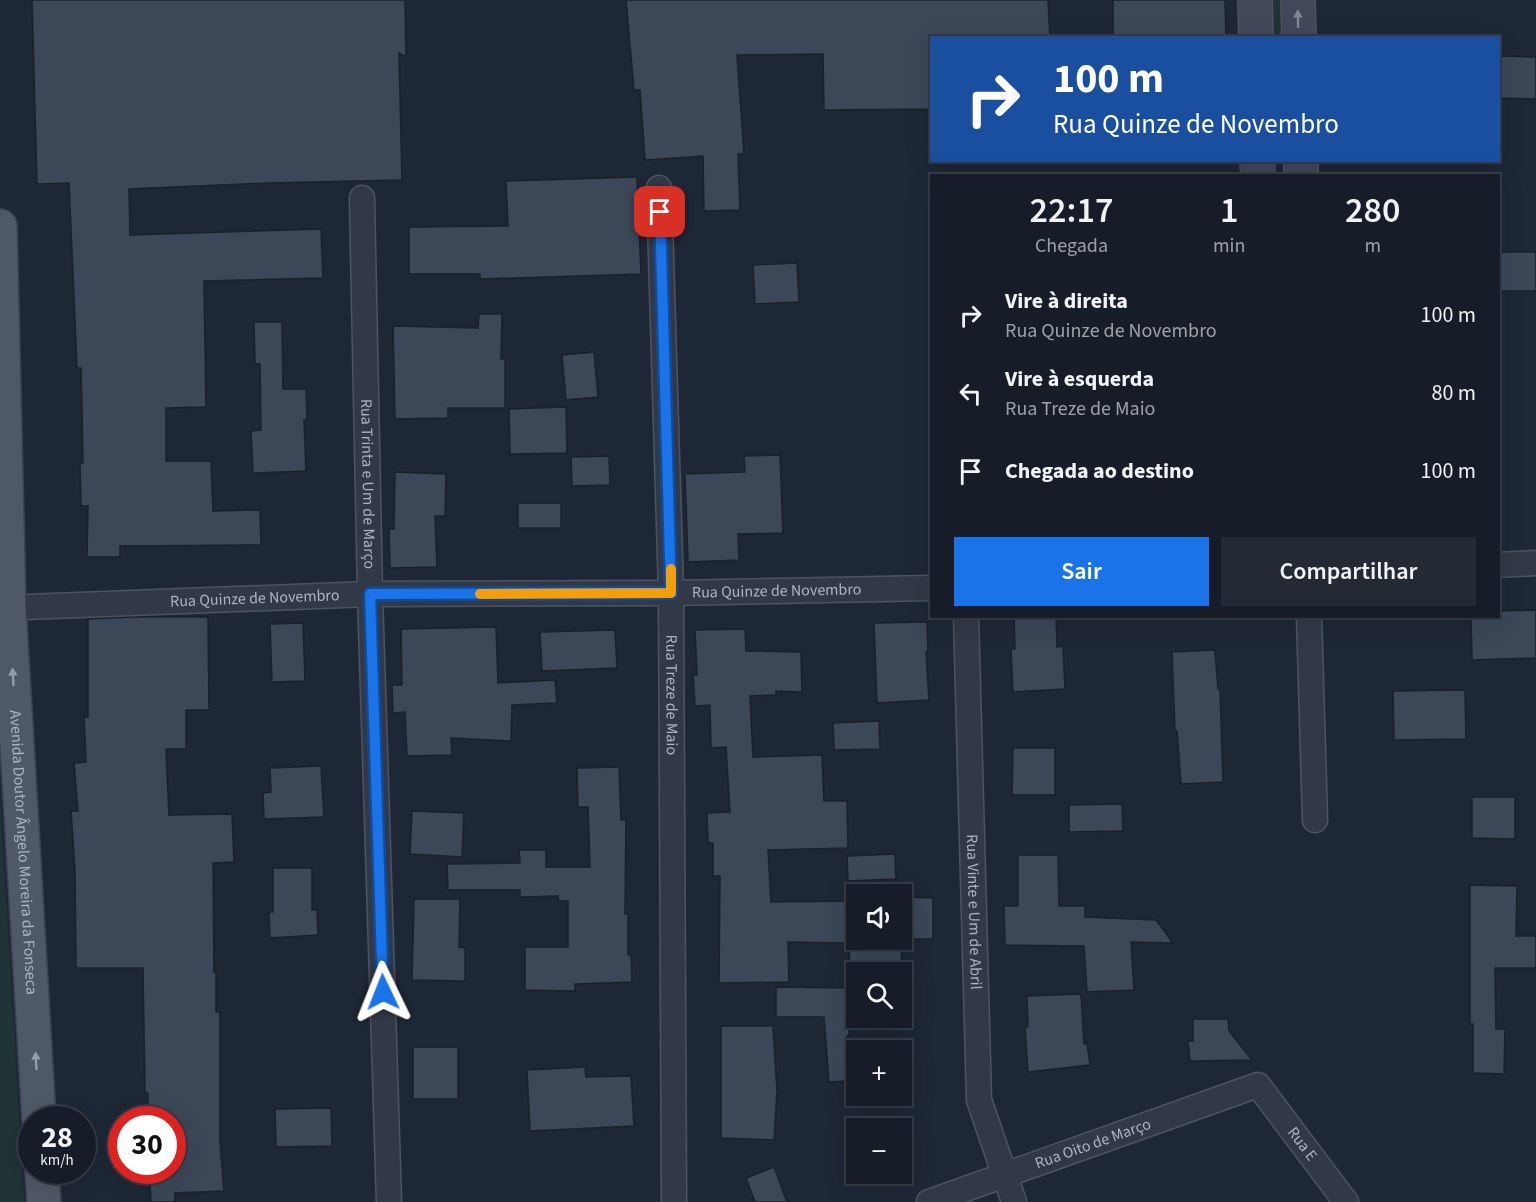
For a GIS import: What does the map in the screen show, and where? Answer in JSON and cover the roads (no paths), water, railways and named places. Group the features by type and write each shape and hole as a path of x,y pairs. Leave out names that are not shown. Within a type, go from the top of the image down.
{"main road":[{"name":"Avenida Doutor Ângelo Moreira da Fonseca","path":"0,226 5,608 38,1106"},
{"path":"43,1184 44,1202"}],"street":[{"path":"1255,0 1256,36"},
{"path":"1298,0 1299,36"},
{"name":"Rua Treze de Maio","path":"659,188 671,593 674,1202"},
{"name":"Rua Trinta e Um de Março","path":"362,198 370,594 389,1202"},
{"path":"1500,565 1536,563"},
{"name":"Rua Quinze de Novembro","path":"5,608 370,594 671,593 930,588"},
{"name":"Rua Vinte e Um de Abril","path":"966,618 979,1100 1014,1202"},
{"path":"1308,618 1315,820"},
{"name":"Rua Oito de Março","path":"929,1202 1258,1085"},
{"name":"Rua E","path":"1258,1085 1346,1202"}]}
